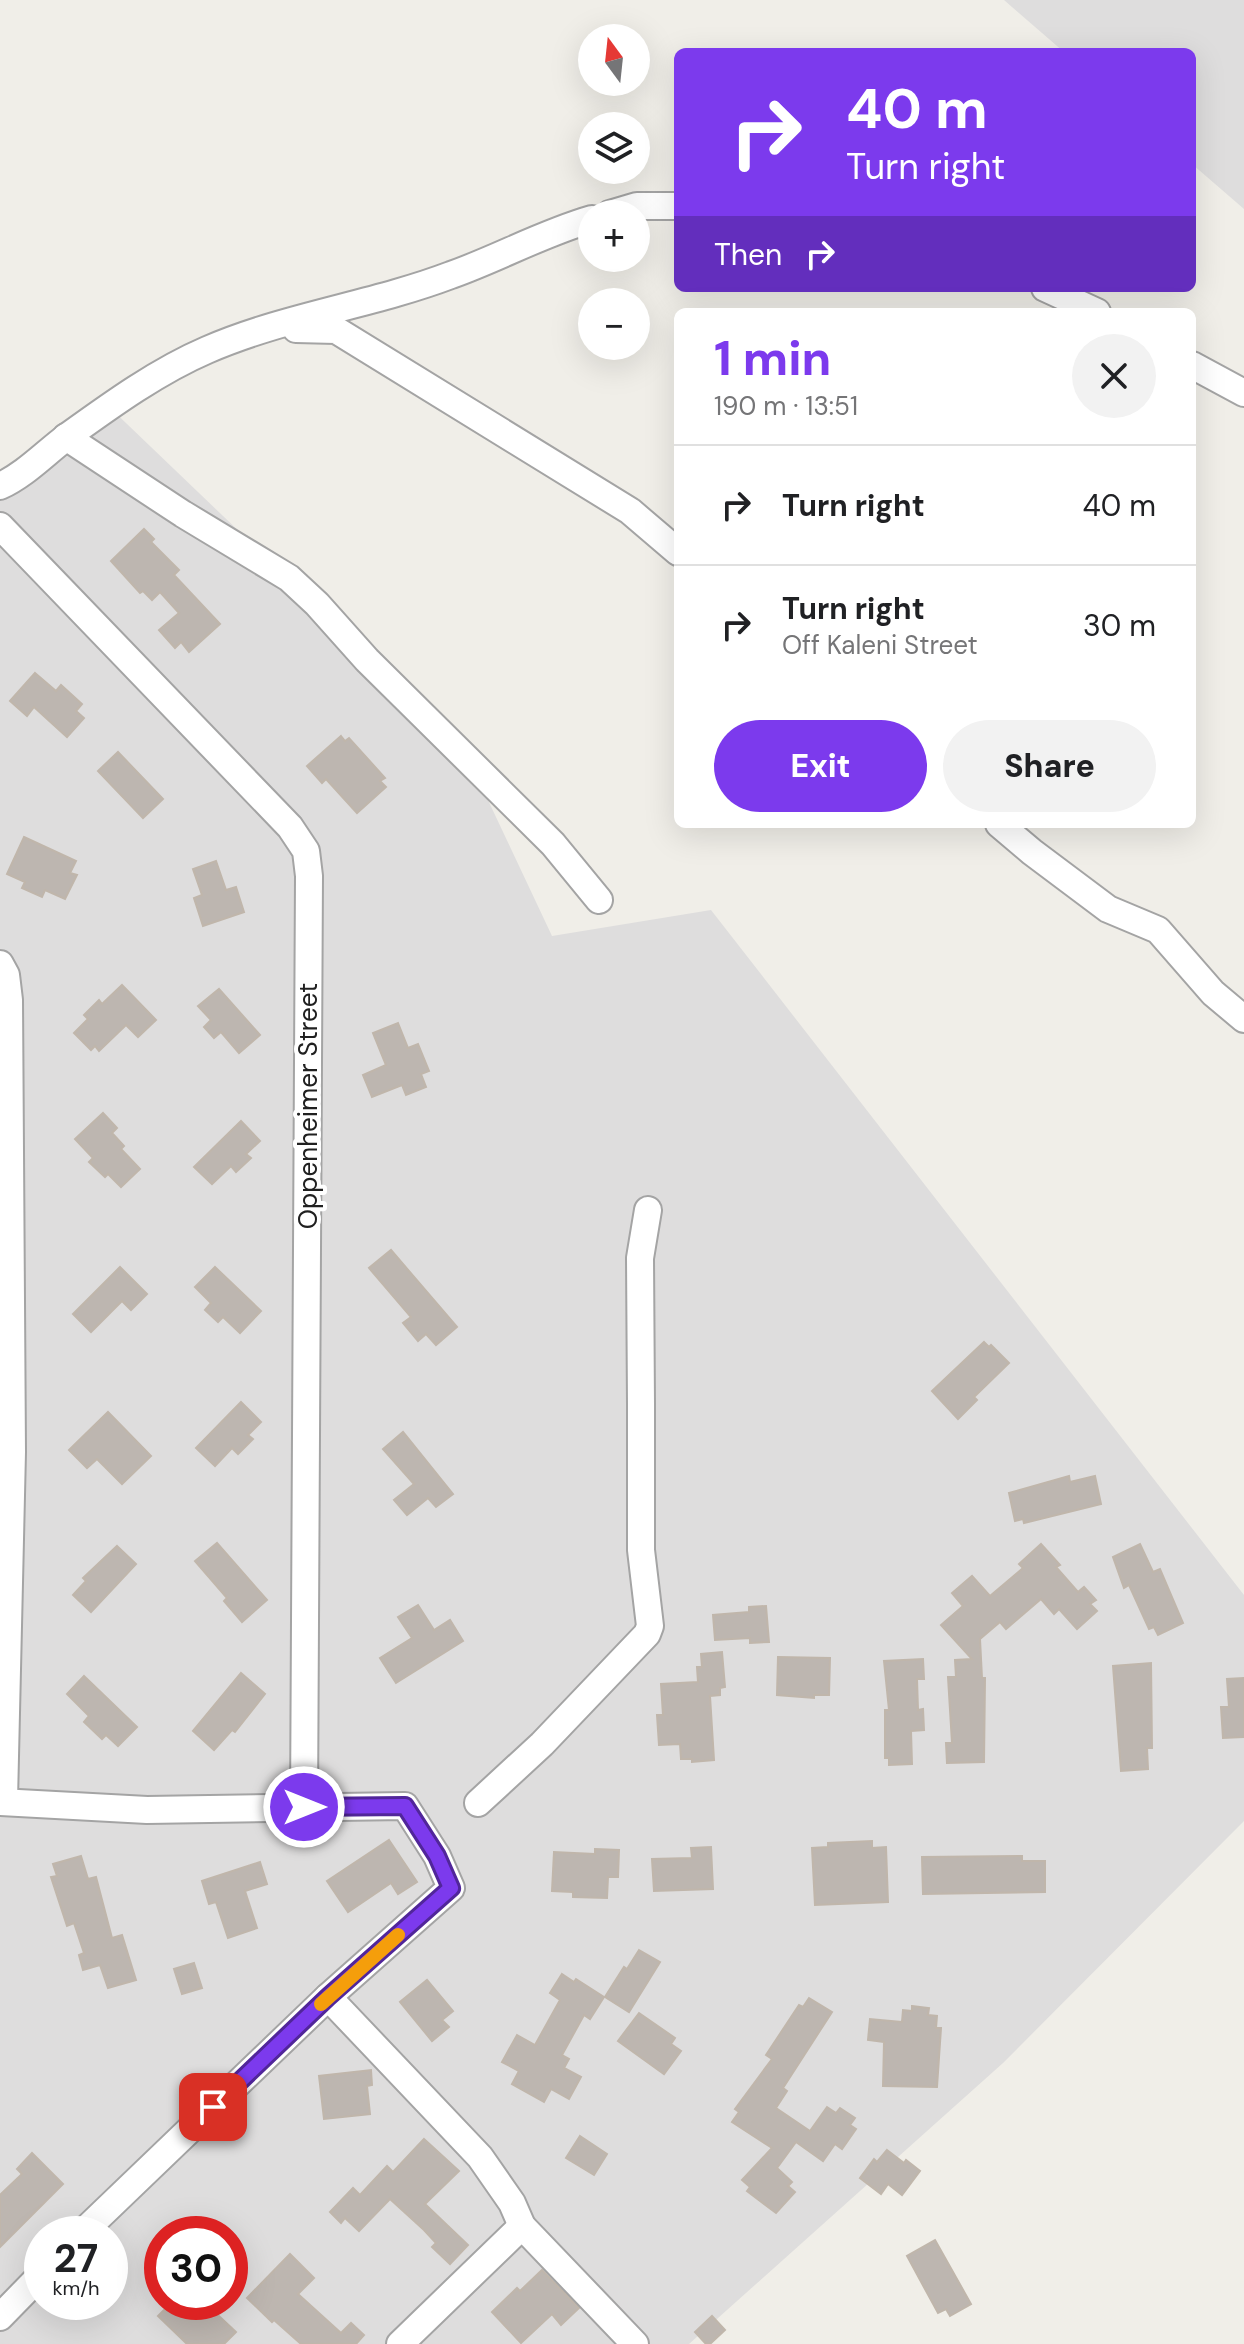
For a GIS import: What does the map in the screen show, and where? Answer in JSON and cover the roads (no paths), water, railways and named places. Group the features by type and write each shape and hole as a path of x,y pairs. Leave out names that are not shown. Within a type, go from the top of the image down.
{"street":[{"path":"650,206 674,206"},
{"path":"0,486 139,388 207,350 271,328 450,276 545,234 578,223"},
{"path":"1054,292 1088,308"},
{"path":"271,328 336,330 630,511 674,549"},
{"path":"1196,367 1244,393"},
{"path":"66,437 183,514 289,578 367,660 553,844 599,900"},
{"name":"Oppenheimer Street","path":"0,526 290,827 306,851 309,892 304,1807"},
{"path":"1004,828 1108,909 1158,930 1213,993 1244,1019"},
{"path":"0,964 6,975 9,1000 12,1452 2,1801 147,1810 405,1806 437,1856 451,1888 328,1997 100,2216"},
{"path":"478,1803 552,1733 647,1634 650,1626 641,1550 640,1389 640,1258 648,1210"},
{"path":"328,1997 480,2157 512,2203 522,2226 635,2344"},
{"path":"400,2344 522,2226"},
{"path":"0,2317 24,2292"}]}
